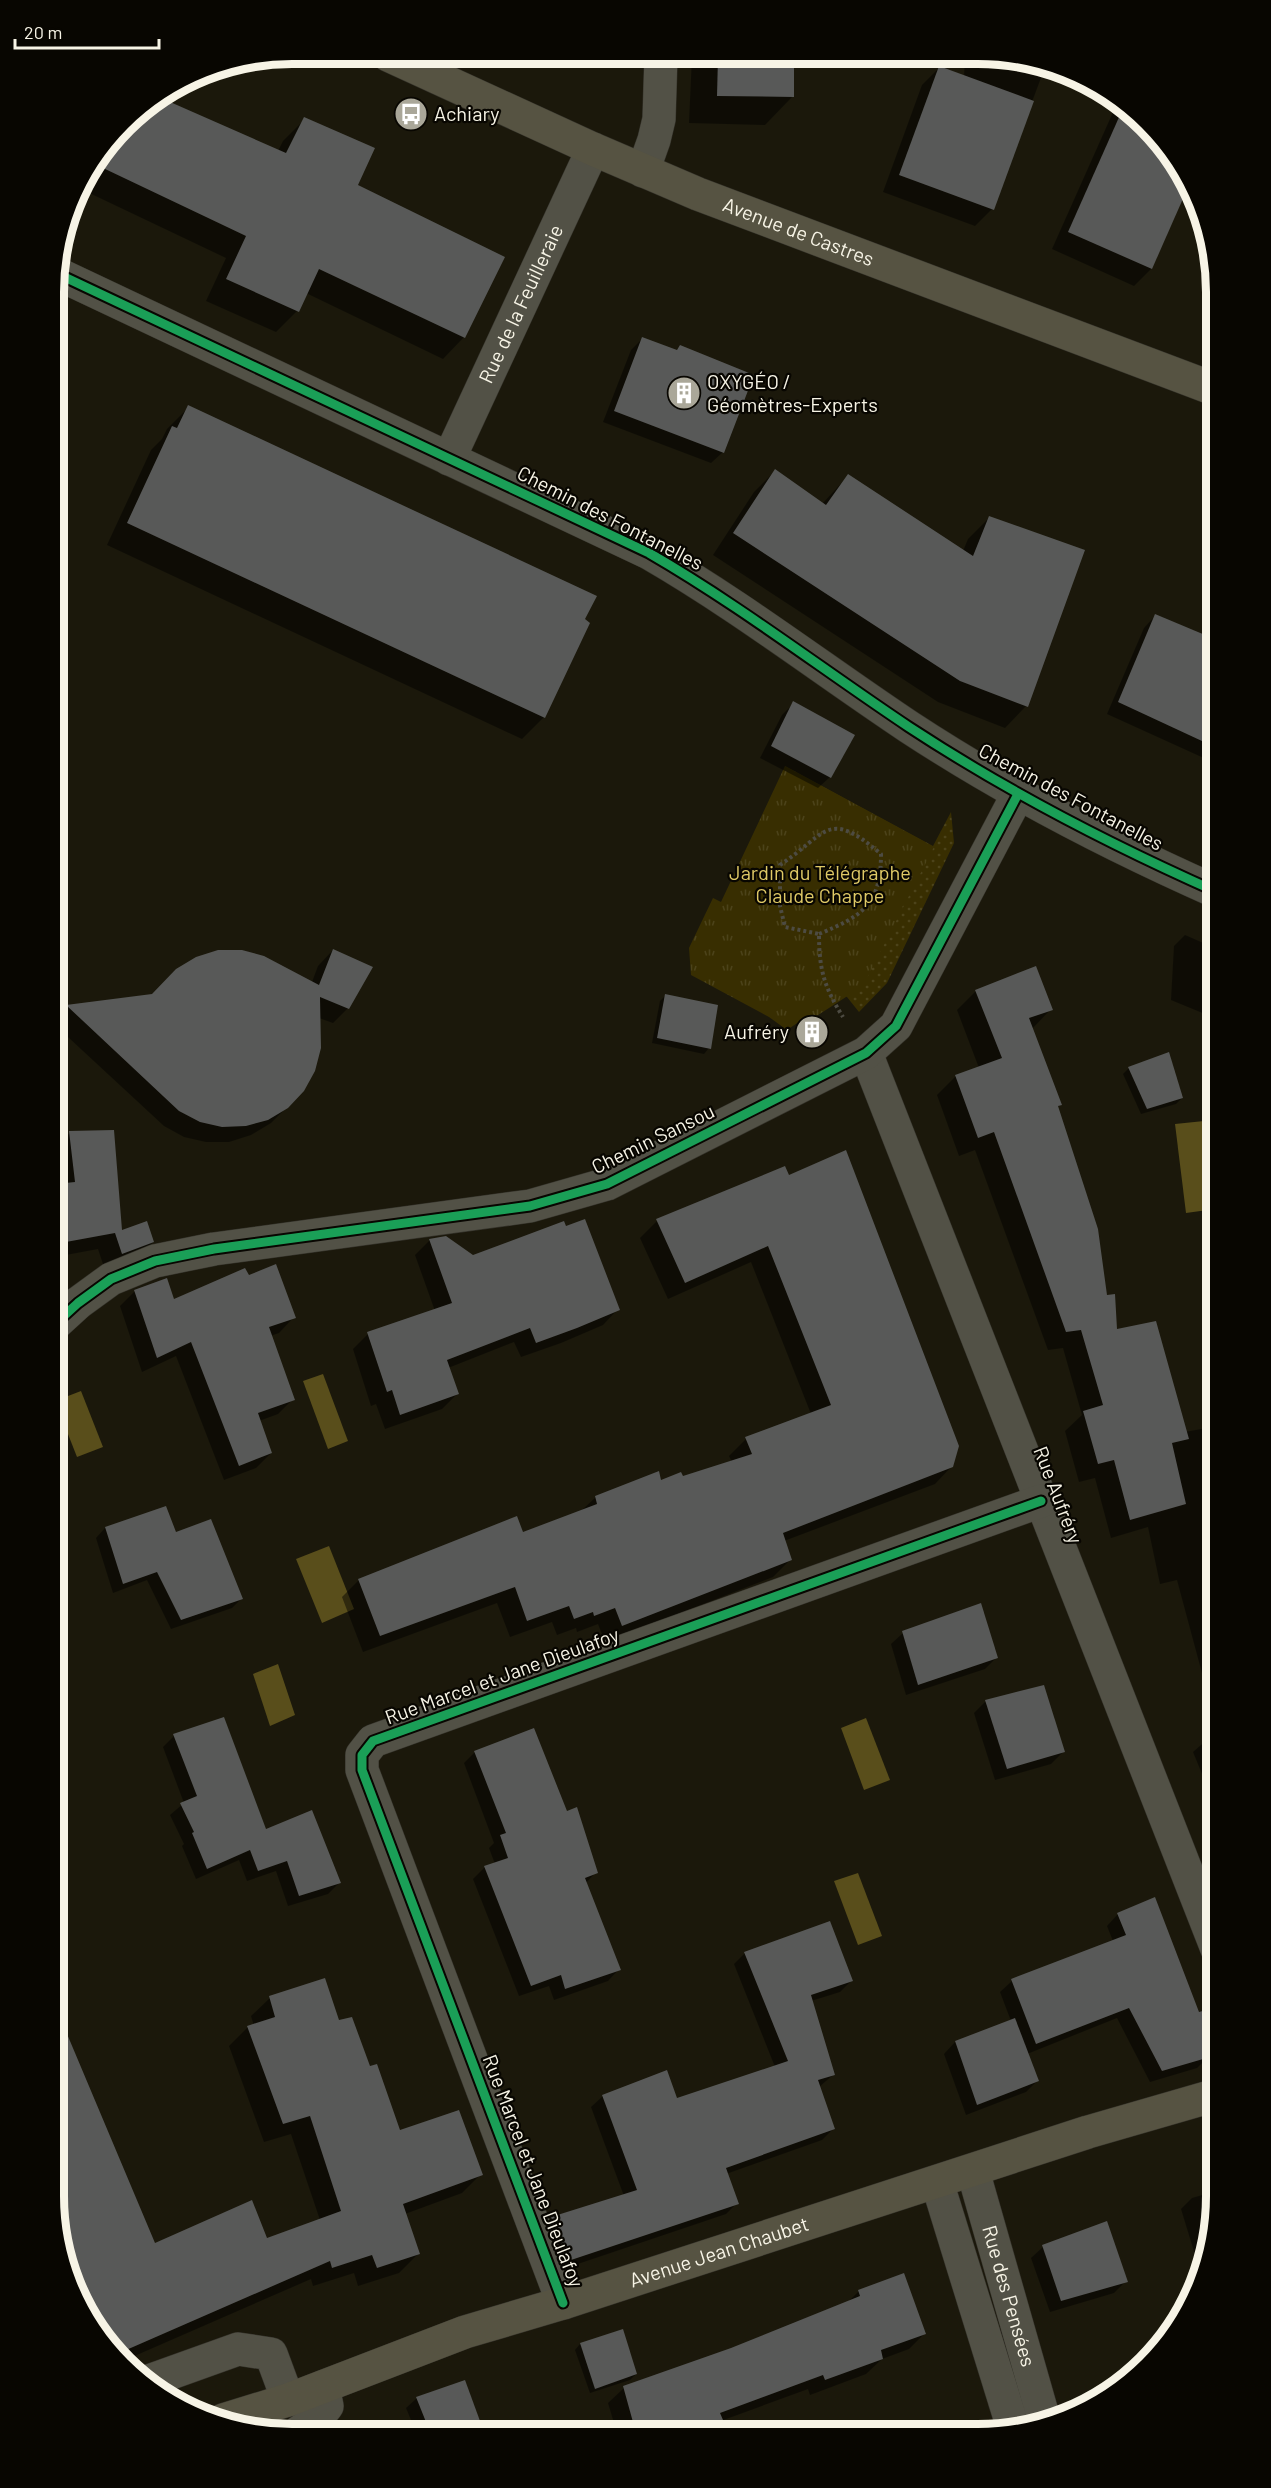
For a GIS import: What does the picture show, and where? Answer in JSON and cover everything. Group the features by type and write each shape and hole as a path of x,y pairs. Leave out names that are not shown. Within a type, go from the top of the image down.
{"main road":[{"name":"Avenue de Castres","path":"408,64 593,149 698,194 1206,386"},
{"name":"Avenue Jean Chaubet","path":"235,2416 288,2400 465,2332 563,2303 1088,2132 1206,2098"}],"street":[{"path":"643,171 659,119 661,64"},
{"name":"Rue de la Feuilleraie","path":"449,459 593,149"},
{"name":"Chemin des Fontanelles","path":"65,277 649,553 700,583 911,728 1018,794 1206,887"},
{"name":"Chemin Sansou","path":"64,1315 78,1302 111,1279 155,1261 214,1249 530,1206 607,1184 866,1053 896,1026 1018,794"},
{"name":"Rue Aufréry","path":"866,1053 1206,1924"},
{"name":"Rue Marcel et Jane Dieulafoy","path":"563,2303 362,1770 362,1755 373,1742 1041,1501"},
{"name":"Rue des Pensées","path":"973,2171 1042,2414"},
{"name":"Rue des Pensées","path":"937,2182 1011,2421"},
{"path":"157,2378 238,2349 271,2354 288,2400"},
{"path":"311,2424 327,2406 323,2387"}],"path":[{"path":"831,829 841,829 857,834 881,854 881,878 870,904 849,921 819,934 785,927 780,906 780,866 804,850 815,838 831,829"},
{"path":"819,934 819,961 823,981 866,1053"}],"green space":[{"path":"785,766 933,846 951,812 954,843 887,983 859,1012 847,997 835,990"},
{"name":"Jardin du Télégraphe Claude Chappe","path":"785,766 934,847 863,986 812,1019 809,1015 787,1030 769,1017 691,975 689,948 713,898 721,902"}],"shaded area":[{"path":"1204,1121 1206,1210 1186,1213 1175,1124"},
{"path":"323,1374 348,1441 328,1449 303,1381"},
{"path":"81,1391 103,1447 77,1457 64,1424 64,1398"},
{"path":"329,1546 354,1609 322,1623 296,1559"},
{"path":"278,1664 295,1715 270,1726 253,1674"},
{"path":"866,1718 890,1780 864,1790 841,1728"},
{"path":"858,1873 882,1936 858,1945 834,1881"}],"building":[{"path":"718,64 794,64 794,97 717,96"},
{"path":"939,66 1034,101 994,210 899,175"},
{"path":"169,101 286,153 304,117 375,148 358,185 505,257 465,338 319,269 299,312 226,279 246,236 103,168 131,131"},
{"path":"1120,114 1150,142 1168,166 1184,195 1152,269 1068,232"},
{"name":"OXYGÉO / Géomètres-Experts","path":"642,337 677,350 680,345 754,375 724,453 614,411"},
{"path":"188,405 597,596 585,619 590,623 545,718 127,523 172,426 177,428"},
{"path":"775,469 826,505 848,474 973,556 989,516 1085,550 1028,707 960,681 733,533"},
{"path":"1155,614 1206,635 1206,743 1118,702"},
{"path":"793,701 855,735 831,778 771,746"},
{"path":"333,949 373,967 349,1009 320,997 321,1048 315,1071 304,1091 288,1108 268,1120 246,1126 222,1127 200,1122 179,1111 66,1005 152,994 176,969 196,957 218,950 242,950 264,956 319,985"},
{"path":"1036,966 1053,1010 1029,1018 1062,1105 1058,1106 1098,1229 1107,1295 1115,1294 1117,1329 1156,1321 1189,1439 1172,1443 1186,1504 1130,1520 1114,1460 1098,1464 1083,1411 1103,1405 1081,1330 1066,1332 994,1132 978,1138 955,1075 1002,1058 975,990"},
{"path":"665,994 718,1005 711,1049 657,1038"},
{"path":"1169,1052 1183,1098 1147,1109 1128,1067"},
{"path":"114,1130 122,1230 147,1221 154,1242 122,1254 115,1233 64,1242 64,1183 75,1182 69,1131"},
{"path":"846,1150 959,1446 953,1467 783,1533 792,1560 622,1626 615,1608 594,1616 593,1612 574,1619 569,1606 527,1621 515,1587 380,1636 358,1579 517,1516 523,1532 597,1504 595,1496 659,1471 661,1480 681,1472 683,1476 752,1454 745,1437 831,1405 768,1246 685,1283 656,1219 785,1166 789,1175"},
{"path":"585,1219 620,1310 536,1343 530,1328 447,1360 459,1394 400,1415 392,1390 387,1392 367,1332 452,1303 429,1239 446,1236 473,1255 564,1221 566,1226"},
{"path":"276,1264 296,1318 269,1327 295,1400 258,1413 272,1453 239,1466 191,1342 157,1358 134,1290 167,1278 174,1299 245,1268 249,1275"},
{"path":"166,1506 176,1532 211,1519 243,1599 181,1620 157,1572 123,1584 105,1527"},
{"path":"981,1603 998,1658 918,1685 902,1631"},
{"path":"1044,1685 1065,1752 1007,1769 985,1700"},
{"path":"224,1717 266,1829 312,1810 341,1883 299,1896 287,1861 258,1871 250,1850 207,1869 192,1833 194,1832 180,1803 197,1796 173,1734"},
{"path":"534,1728 567,1811 577,1807 598,1873 585,1878 621,1970 565,1989 561,1975 531,1986 484,1866 508,1858 500,1835 506,1833 474,1751"},
{"path":"1155,1897 1199,2012 1206,2010 1206,2058 1162,2071 1129,2008 1036,2044 1011,1979 1126,1935 1117,1913"},
{"path":"830,1921 853,1981 811,1995 835,2075 818,2080 835,2129 726,2168 739,2204 568,2261 551,2217 637,2190 602,2095 667,2070 677,2098 788,2061 744,1952"},
{"path":"325,1978 339,2020 352,2017 370,2066 377,2064 400,2130 459,2110 483,2175 403,2204 420,2254 377,2268 372,2255 332,2268 330,2261 125,2350 103,2322 88,2296 72,2254 66,2225 64,2027 155,2243 252,2200 267,2238 341,2211 310,2116 283,2124 247,2026 275,2017 269,1996"},
{"path":"1015,2018 1039,2081 977,2105 955,2041"},
{"path":"1107,2221 1128,2282 1061,2301 1042,2245"},
{"path":"904,2273 926,2334 881,2350 883,2359 825,2380 823,2375 720,2413 723,2420 710,2424 634,2424 623,2386 731,2348 860,2296 858,2290"},
{"path":"623,2329 637,2374 595,2389 580,2343"},
{"path":"465,2380 480,2421 470,2424 427,2424 416,2397"}],"cycle path":[{"path":"65,277 649,553 748,616 909,727 983,773 1098,836 1206,887"},
{"path":"64,1316 111,1279 155,1261 214,1249 530,1206 607,1184 866,1053 896,1026 1018,794"},
{"path":"563,2303 362,1770 362,1755 373,1741 1041,1501"}],"place":[{"name":"Achiary","path":"411,114"},
{"name":"OXYGÉO / Géomètres-Experts","path":"684,393"},
{"name":"Aufréry","path":"812,1032"}]}
